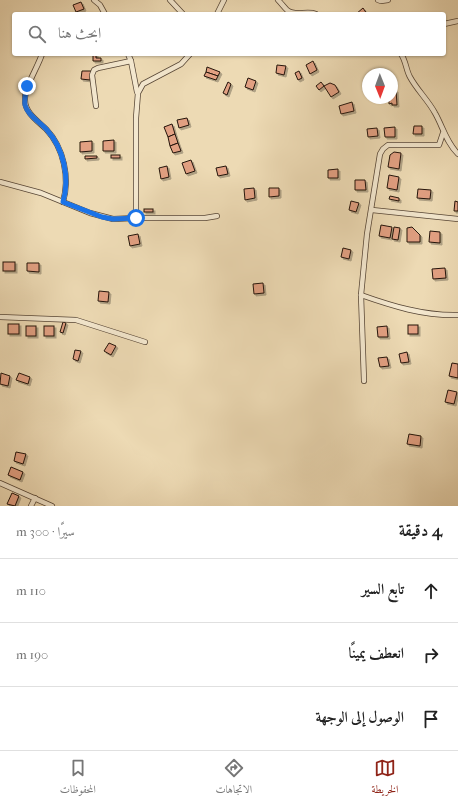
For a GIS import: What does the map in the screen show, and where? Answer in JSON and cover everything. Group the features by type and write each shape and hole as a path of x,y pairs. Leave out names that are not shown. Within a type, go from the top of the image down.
{"street":[{"path":"94,0 100,5 104,12"},
{"path":"170,0 181,12"},
{"path":"218,12 224,0"},
{"path":"278,0 290,12"},
{"path":"378,0 388,0"},
{"path":"446,24 458,21"},
{"path":"41,56 35,73 27,86 24,100 27,109 50,134 56,143 67,176 63,202"},
{"path":"129,56 138,93 136,118 136,218"},
{"path":"138,93 143,84 181,64 188,56"},
{"path":"402,56 410,77 436,115 443,133 458,154"},
{"path":"96,106 92,75 94,70 131,61"},
{"path":"136,82 143,84"},
{"path":"364,381 361,295 367,234 380,154 388,145 439,145 443,133"},
{"path":"0,182 41,193 102,217 113,219 205,218 217,216"},
{"path":"372,210 458,219"},
{"path":"361,295 382,303 411,310 438,315 458,315"},
{"path":"0,317 76,320 145,342"},
{"path":"0,483 52,506"},
{"path":"31,506 35,498"}],"building":[{"path":"81,2 84,9 76,12 73,5"},
{"path":"363,8 366,12 358,12"},
{"path":"93,56 96,56 96,58 101,58 101,61 93,61"},
{"path":"313,61 317,70 310,74 306,65"},
{"path":"277,65 286,66 284,75 276,73"},
{"path":"207,67 220,72 218,76 206,72"},
{"path":"82,71 91,71 90,80 81,79"},
{"path":"299,71 302,78 298,80 295,73"},
{"path":"206,72 218,76 216,80 204,76"},
{"path":"248,78 256,81 253,90 245,87"},
{"path":"228,82 231,84 227,95 223,93"},
{"path":"321,82 324,86 319,90 316,86"},
{"path":"330,83 335,85 339,92 331,97 324,86"},
{"path":"352,102 354,111 341,114 339,106"},
{"path":"187,118 189,125 179,128 177,120"},
{"path":"172,124 175,134 168,137 164,127"},
{"path":"414,126 422,126 422,134 413,134"},
{"path":"395,127 395,137 385,137 384,128"},
{"path":"377,128 378,136 368,137 367,129"},
{"path":"175,134 178,143 170,146 168,137"},
{"path":"114,140 114,151 103,151 103,141"},
{"path":"92,141 92,151 80,152 80,142"},
{"path":"178,143 181,151 173,153 170,146"},
{"path":"394,152 401,153 399,169 388,167 390,155"},
{"path":"111,155 120,155 120,158 111,158"},
{"path":"85,156 97,156 97,158 85,159"},
{"path":"191,160 195,171 186,174 182,163"},
{"path":"167,166 169,177 161,179 159,168"},
{"path":"226,166 228,174 218,176 216,168"},
{"path":"338,169 338,178 328,178 328,170"},
{"path":"389,175 399,177 397,190 387,188"},
{"path":"355,180 365,180 366,190 355,190"},
{"path":"254,188 255,198 245,200 244,189"},
{"path":"269,188 279,188 279,196 269,197"},
{"path":"418,189 431,190 430,199 417,198"},
{"path":"390,196 399,198 399,201 389,199"},
{"path":"351,201 359,203 356,212 349,210"},
{"path":"455,201 458,202 458,211 454,211"},
{"path":"144,209 153,209 153,212 144,212"},
{"path":"381,225 392,227 390,238 379,236"},
{"path":"394,227 400,228 398,240 392,239"},
{"path":"412,227 420,235 420,242 407,242 407,228"},
{"path":"430,231 440,232 440,243 429,242"},
{"path":"138,234 140,244 130,246 128,236"},
{"path":"343,248 351,250 349,259 341,257"},
{"path":"3,262 15,262 15,271 3,271"},
{"path":"27,263 39,263 39,272 27,271"},
{"path":"445,268 446,278 433,279 432,269"},
{"path":"263,283 264,293 254,294 253,284"},
{"path":"99,291 109,292 108,302 98,301"},
{"path":"63,322 66,323 63,333 60,332"},
{"path":"8,324 19,324 19,334 8,334"},
{"path":"408,325 418,325 418,334 408,334"},
{"path":"26,326 36,326 36,336 26,336"},
{"path":"44,326 54,326 54,336 44,336"},
{"path":"387,326 388,337 378,337 377,327"},
{"path":"109,343 116,346 111,355 104,351"},
{"path":"75,350 81,351 78,361 73,359"},
{"path":"407,352 409,362 401,363 399,354"},
{"path":"387,357 389,366 380,367 378,358"},
{"path":"452,363 458,364 458,378 449,376"},
{"path":"1,373 10,376 8,386 0,384"},
{"path":"19,373 30,377 28,384 16,380"},
{"path":"448,390 457,392 454,404 445,402"},
{"path":"409,434 421,436 420,446 407,444"},
{"path":"16,452 26,454 23,464 14,461"},
{"path":"11,467 23,472 20,480 8,475"},
{"path":"12,493 19,496 15,506 7,504"}],"route":[{"path":"27,86 24,100 25,105 37,122 50,134 56,143 63,160 67,181 63,202 102,217 113,219 136,218"}]}
